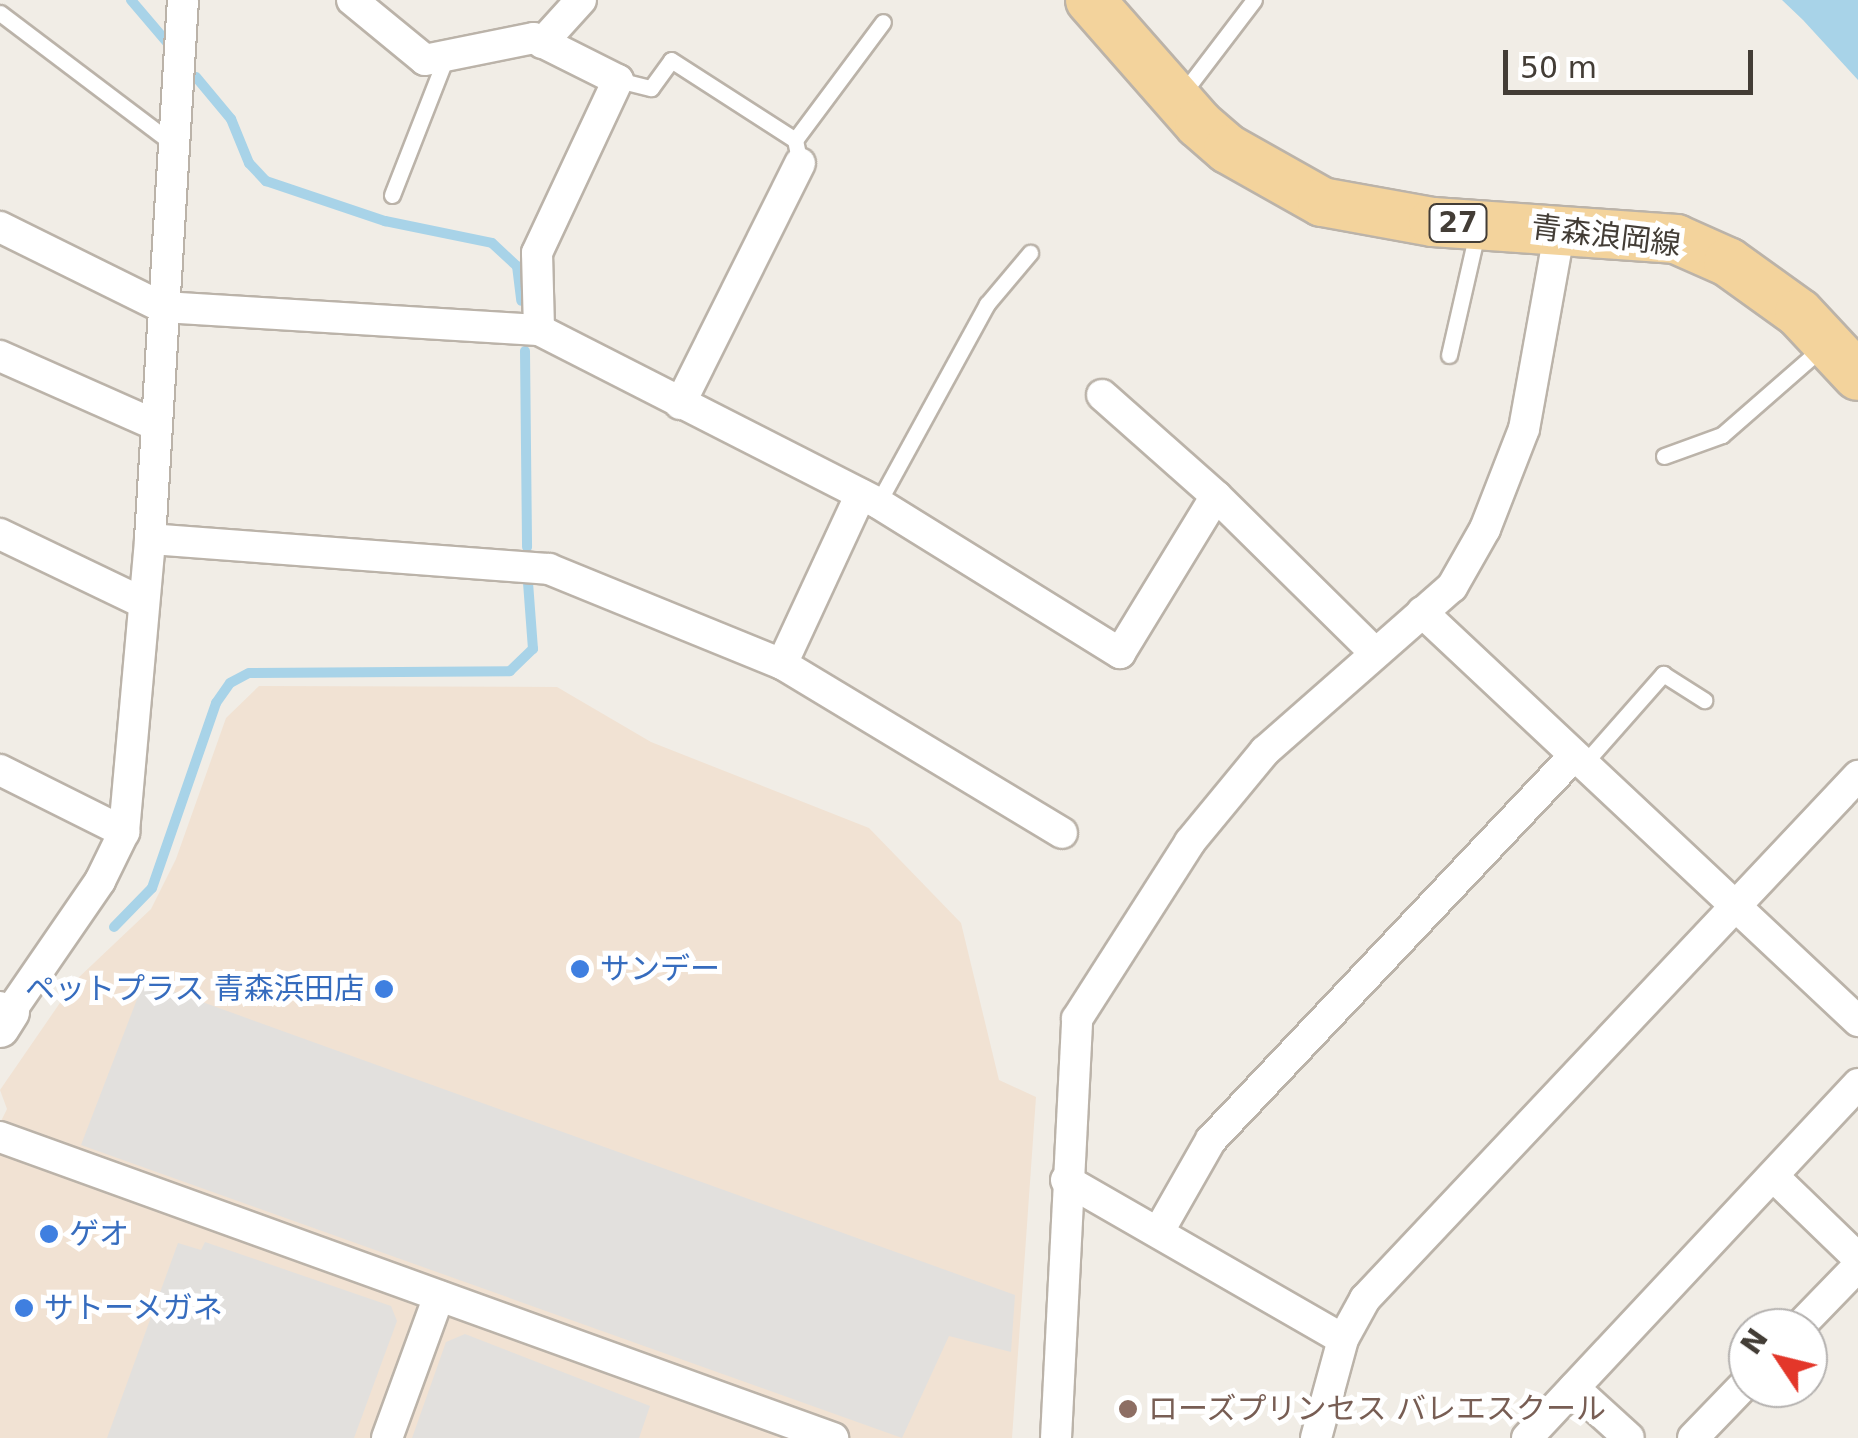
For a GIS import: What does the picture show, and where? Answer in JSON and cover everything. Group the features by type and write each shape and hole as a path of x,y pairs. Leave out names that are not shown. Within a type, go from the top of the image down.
{"main road":[{"name":"青森浪岡線","path":"1090,0 1178,100 1228,149 1322,202 1370,214 1676,238 1728,262 1842,359"}],"street":[{"path":"3,1016 100,881 124,832 141,602 150,539 183,0"},
{"path":"352,0 425,60 534,38 618,80 537,253 539,330"},
{"path":"542,42 581,0"},
{"path":"680,404 797,152"},
{"path":"0,227 162,306 539,330 869,498 1120,653 1216,496"},
{"path":"1056,1438 1066,1304 1066,1180 1078,1019 1190,842 1265,751 1452,586 1486,530 1524,428 1560,228"},
{"path":"0,356 156,425"},
{"path":"1102,396 1216,496 1374,652"},
{"path":"782,664 869,498"},
{"path":"0,534 141,602"},
{"path":"150,539 549,569 782,664 1062,833"},
{"path":"1422,612 1577,762 1858,1021"},
{"path":"1159,1231 1211,1140 1577,762"},
{"path":"0,770 124,832"},
{"path":"1316,1438 1343,1339 1400,1260 1858,776"},
{"path":"1526,1438 1858,1084"},
{"path":"0,1137 834,1438"},
{"path":"1773,1176 1858,1258"},
{"path":"1066,1180 1343,1339"},
{"path":"1817,1308 1858,1266"},
{"path":"386,1438 438,1296"},
{"path":"1574,1388 1629,1438"},
{"path":"1693,1438 1728,1401"}],"lane":[{"path":"1178,100 1254,0"},
{"path":"0,13 177,147"},
{"path":"618,80 651,88 672,60 797,152 883,22"},
{"path":"392,195 448,55"},
{"path":"1449,356 1479,224"},
{"path":"869,498 986,304 1030,253"},
{"path":"1664,456 1722,435 1842,359"},
{"path":"1577,762 1663,674 1704,700"}],"shaded area":[{"path":"259,686 557,687 651,742 869,828 961,923 999,1080 1036,1097 1012,1438 0,1438 0,1123 7,1109 0,1090 75,981 151,909 176,859 226,718"},
{"path":"144,981 1015,1295 1011,1352 949,1336 902,1438 81,1145"},
{"path":"205,1242 391,1306 397,1321 354,1438 107,1438 178,1243 201,1250"},
{"path":"465,1334 650,1406 639,1438 412,1438 446,1342"}],"water":[{"path":"1782,0 1858,0 1858,80 1803,20"}],"waterway":[{"path":"131,0 172,48"},
{"path":"196,77 231,119 249,163 266,181 385,221 492,243 517,266 521,301"},
{"path":"525,351 527,547"},
{"path":"114,927 152,888 216,703 230,683 249,673 510,671 533,649 528,583"}],"place":[{"name":"サンデー","path":"580,969"},
{"name":"ペットプラス 青森浜田店","path":"384,989"},
{"name":"ゲオ","path":"49,1234"},
{"name":"サトーメガネ","path":"24,1308"},
{"name":"ローズプリンセス バレエスクール","path":"1128,1409"}]}
